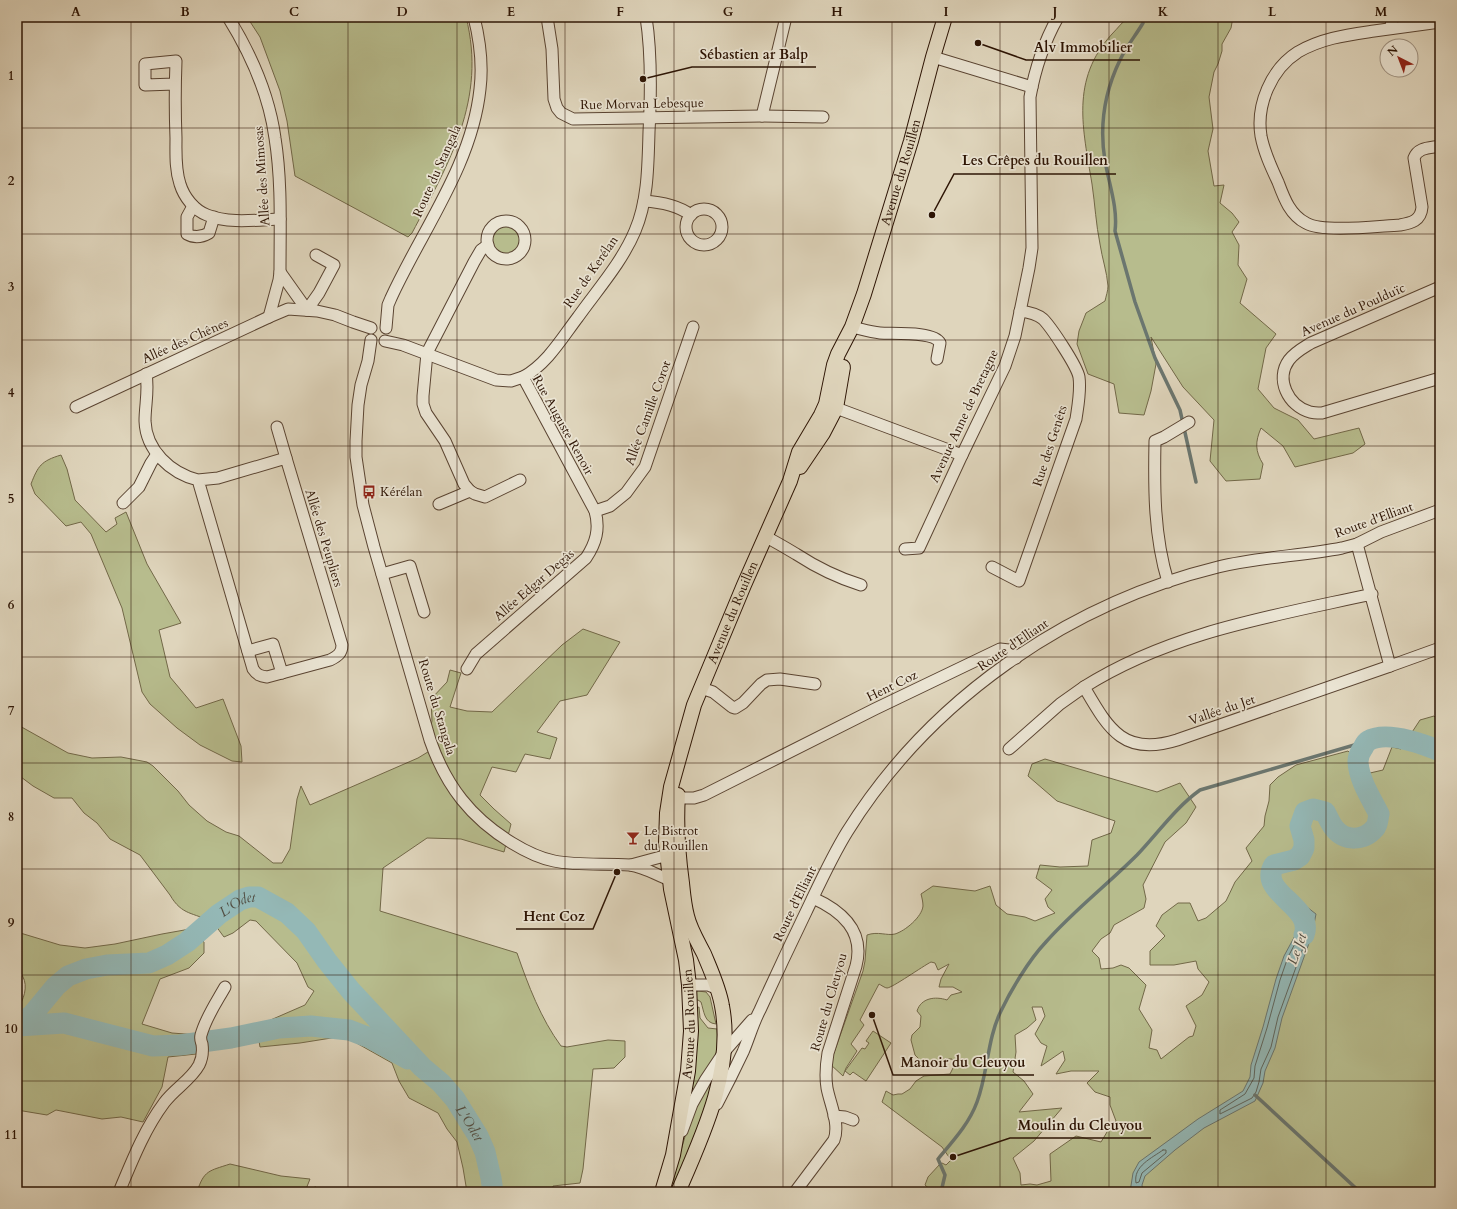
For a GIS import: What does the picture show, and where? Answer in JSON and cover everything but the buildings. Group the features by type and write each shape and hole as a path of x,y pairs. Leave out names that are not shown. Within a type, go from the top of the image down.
{"main road":[{"name":"Avenue du Rouillen","path":"662,1192 673,1155 690,1056 691,1031 689,985 686,960 670,880 666,830 673,798 675,768 688,721 744,585 790,481 823,433 850,331 870,276 911,141 945,17"},
{"name":"Avenue du Rouillen","path":"673,798 687,916 718,989 724,1017 724,1052 713,1104 706,1126 678,1192"}],"street":[{"name":"Allée des Mimosas","path":"228,17 253,61 266,97 276,145 280,219 280,272 269,317"},
{"name":"Route du Stangala","path":"474,17 480,47 481,64 480,90 474,120 463,153 452,179 399,280 388,305 371,332 368,361 361,385 358,405 356,457 363,505 432,746 445,775 462,801 492,830 520,848 538,857 552,861 570,863 630,865 649,870 670,880"},
{"name":"Rue Morvan Lebesque","path":"547,17 552,49 554,99 557,108 561,113 573,119 762,116 824,117"},
{"name":"Rue de Kerélan","path":"523,377 538,367 556,345 618,262 636,230 644,201 648,166 650,117 650,43 646,17"},
{"path":"762,116 786,17"},
{"name":"Avenue Anne de Bretagne","path":"905,549 919,548 1002,371 1014,336 1032,248 1029,108 1032,87 1045,43 1058,17"},
{"path":"1391,17 1392,28"},
{"path":"1440,22 1338,36 1320,41 1298,52 1285,63 1271,82 1263,100 1260,115 1261,137 1269,162 1290,208 1306,223 1316,227 1330,228 1400,225 1416,220 1421,212 1422,201 1415,166 1415,155 1420,150 1440,146"},
{"path":"933,57 1032,87"},
{"path":"175,84 176,168 182,191 193,206 200,212 228,220 280,219"},
{"path":"644,201 657,202 676,207 691,215"},
{"path":"193,206 187,217 187,234 192,237 204,236 209,233 214,217"},
{"path":"488,245 481,250 474,262 427,353 423,396 424,409 440,432 464,484 470,491 485,497 520,480"},
{"path":"307,310 334,265 316,255"},
{"path":"280,272 307,310 326,312 353,322 371,332 375,343 386,336 380,325 371,332"},
{"name":"Avenue du Poulduïc","path":"1440,286 1297,351 1288,361 1283,372 1283,383 1285,391 1292,401 1310,412 1322,413 1440,378"},
{"name":"Route du Stangala","path":"368,361 386,336 388,305"},
{"name":"Allée des Chênes","path":"76,407 288,309 307,310"},
{"name":"Rue des Genêts","path":"992,567 1019,581 1076,419 1080,395 1078,375 1056,337 1043,319 1034,314 1020,311"},
{"name":"Allée Camille Corot","path":"595,511 610,506 626,493 645,467 693,327"},
{"path":"850,331 925,335 935,338 939,340 940,343 938,359"},
{"name":"Rue Auguste Renoir","path":"386,336 403,345 496,380 511,381 523,377 595,511"},
{"path":"146,374 147,389 145,411 148,438 157,454 169,465 198,480 229,475 286,458 277,428"},
{"path":"831,406 962,454"},
{"path":"1168,582 1161,556 1158,532 1154,467 1155,441 1189,422"},
{"path":"123,503 139,487 157,454"},
{"name":"Allée des Peupliers","path":"198,480 253,670 256,674 267,677 330,660 339,655 342,650 342,644 286,458"},
{"path":"439,504 470,491"},
{"name":"Route d'Elliant","path":"706,1126 744,1050 759,1012 813,898 846,833 870,799 904,756 961,699 1016,658 1062,629 1096,611 1140,592 1168,582 1232,564 1329,550 1357,544 1380,532 1440,510"},
{"name":"Allée Edgar Degâs","path":"467,669 476,654 586,558 597,538 598,532 595,511"},
{"path":"766,537 832,574 846,581 861,585"},
{"path":"1357,544 1372,594 1390,666"},
{"path":"382,574 410,566 424,612"},
{"path":"1008,750 1060,704 1084,687 1132,660 1209,631 1250,620 1372,594"},
{"path":"248,651 273,644 282,673"},
{"name":"Vallée du Jet","path":"1084,687 1111,730 1133,742 1146,745 1156,744 1177,740 1440,648"},
{"name":"Hent Coz","path":"673,798 694,798 704,795 875,709 1000,649 1009,650 1016,658"},
{"path":"701,688 713,692 735,708 743,703 761,684 767,680 815,684"},
{"name":"Route du Stangala","path":"630,865 668,855"},
{"name":"Avenue du Rouillen","path":"668,855 672,855 674,858 679,892 687,916"},
{"name":"Route du Cleuyou","path":"795,1192 834,1140 836,1131 827,1087 826,1065 828,1053 856,966 858,945 852,929 839,912 813,898"},
{"path":"689,985 708,985 718,989"},
{"path":"119,1192 147,1129 164,1102 195,1071 202,1056 201,1042 206,1020 225,987"},
{"name":"Route d'Elliant","path":"673,1155 692,1104 724,1052 759,1012"},
{"path":"834,1116 845,1117 853,1120"}],"green space":[{"path":"247,17 466,17 471,47 472,76 468,103 461,130 439,181 412,233 408,237 295,176 287,121 280,91 260,37"},
{"path":"1129,17 1233,17 1231,28 1222,44 1222,51 1214,72 1209,97 1213,129 1208,151 1214,186 1224,185 1220,203 1232,213 1239,222 1232,232 1239,245 1238,265 1247,279 1240,303 1276,334 1266,348 1258,389 1274,408 1298,420 1314,439 1359,428 1365,444 1353,453 1295,467 1283,446 1261,428 1257,442 1258,455 1263,464 1260,479 1226,481 1210,461 1214,420 1183,387 1151,337 1156,364 1151,391 1144,415 1119,413 1114,384 1088,374 1077,344 1079,331 1086,313 1105,301 1108,286 1085,144 1083,106 1085,87 1090,69 1099,51 1112,34"},
{"path":"506,226 516,230 520,240 516,250 506,254 496,250 492,240 496,230"},
{"path":"61,455 67,469 75,500 106,532 117,524 115,518 126,512 147,564 181,623 159,630 170,677 196,708 223,699 241,746 242,762 232,761 200,745 177,728 150,704 142,692 122,608 91,534 81,522 66,526 35,494 31,484 38,468 41,465"},
{"path":"583,629 620,642 587,695 560,701 537,732 557,738 550,759 525,754 516,772 492,767 480,795 511,824 504,852 461,839 427,838 383,868 380,911 517,953 530,989 541,1013 561,1046 567,1047 608,1040 625,1041 625,1057 614,1068 593,1069 583,1169 580,1183 553,1186 553,1192 467,1192 457,1142 447,1129 438,1113 409,1098 399,1081 392,1063 344,1036 300,1043 260,1047 257,1029 266,1022 305,1005 314,991 308,987 297,963 256,921 250,920 233,933 224,937 211,922 179,907 140,855 110,839 97,823 84,813 72,798 54,798 33,786 17,774 18,725 68,753 92,758 121,757 147,762 153,766 178,791 189,805 207,821 226,832 239,836 273,863 282,863 290,849 297,799 301,786 310,805 418,758 436,747 430,728 432,721 431,699 447,682 450,670 461,673 450,707 467,711 492,712 562,645"},
{"path":"1434,716 1440,722 1440,1192 933,1192 925,1185 928,1177 940,1164 942,1163 946,1165 951,1160 942,1147 882,1102 886,1091 893,1095 902,1094 924,1076 950,1074 954,1066 952,1059 923,1063 915,1055 911,1040 912,1035 920,1027 921,1016 917,1011 922,1003 933,998 947,1000 951,995 962,992 953,987 939,987 941,979 949,964 938,970 935,963 931,962 890,987 886,988 879,984 860,1020 864,1025 851,1044 857,1051 846,1068 843,1076 830,1064 863,971 867,935 875,933 895,934 908,927 920,915 922,910 923,904 921,894 933,886 975,891 990,886 996,905 1007,914 1025,917 1035,921 1055,913 1048,907 1045,899 1052,890 1036,878 1040,865 1060,867 1088,866 1092,840 1111,833 1115,821 1057,801 1028,776 1032,764 1045,759 1157,792 1180,783 1196,807 1186,823 1165,842 1143,885 1146,899 1144,908 1114,925 1110,933 1101,939 1092,951 1099,958 1101,969 1113,968 1121,965 1129,968 1146,985 1139,1009 1152,1030 1149,1048 1157,1050 1161,1059 1189,1037 1193,1036 1196,1026 1186,1006 1202,995 1209,982 1198,969 1196,961 1174,965 1150,965 1150,951 1165,936 1156,926 1162,915 1178,903 1190,903 1198,921 1206,918 1226,901 1235,882 1252,861 1246,848 1264,826 1269,801 1270,785 1278,777 1296,765 1348,751 1370,773 1383,770 1392,747 1401,749 1420,720","holes":["1032,1007 1042,1007 1045,1016 1035,1034 1041,1043 1047,1046 1041,1066 1063,1051 1065,1060 1056,1074 1071,1071 1099,1071 1087,1083 1095,1092 1110,1097 1110,1105 1116,1121 1110,1127 1101,1142 1076,1136 1050,1154 1051,1181 1037,1185 1021,1185 1020,1173 1013,1158 1034,1141 1062,1108 1019,1112 1033,1094 1024,1081 1013,1072 1016,1052 1015,1035 1027,1028 1036,1020"]},
{"path":"190,929 204,942 204,953 189,968 160,979 142,1024 172,1033 198,1035 196,1054 168,1057 162,1087 143,1122 121,1117 102,1119 56,1110 47,1115 17,1110 17,1008 23,997 25,985 23,976 17,969 17,932 60,945 85,948 115,944"},
{"path":"698,991 706,992 710,997 716,1024 707,1019 701,1002 695,1000 694,993"},
{"path":"699,1007 700,1018 708,1028 717,1029 718,1054 688,1099 696,1008"},
{"path":"873,1031 891,1043 866,1081 853,1072 850,1075 845,1071 862,1048 865,1049 869,1043 866,1041"},
{"path":"713,1077 709,1101 675,1186 673,1187 671,1185 693,1109"},
{"path":"230,1164 281,1176 310,1179 306,1189 316,1187 317,1192 197,1192 202,1179 208,1172"}],"water":[{"path":"1303,904 1316,914 1312,935 1282,1018 1275,1048 1265,1071 1263,1083 1255,1101 1204,1128 1175,1150 1145,1176 1142,1185 1143,1192 1130,1192 1133,1173 1139,1162 1198,1119 1243,1091 1250,1077 1251,1065 1276,979 1284,956 1297,932 1296,919 1291,913"}],"waterway":[{"path":"1143,23 1122,55 1110,85 1104,109 1103,148 1114,205 1116,222 1115,231 1135,302 1155,358 1180,410 1196,482"},
{"name":"Le Jet","path":"1304,935 1305,925 1302,916 1279,892 1273,884 1271,875 1274,865 1294,860 1300,856 1304,848 1304,840 1300,826 1305,812 1313,809 1325,812 1331,824 1338,833 1349,838 1366,835 1376,827 1379,814 1366,789 1359,769 1359,756 1367,742 1376,738 1394,737 1440,751"},
{"path":"941,1192 945,1175 938,1159 960,1132 974,1110 981,1091 996,1022 1015,985 1027,966 1056,931 1137,855 1175,813 1200,790 1368,741"},
{"name":"L'Odet","path":"17,1026 32,1015 56,986 68,976 86,969 107,965 149,963 167,955 187,942 219,914 240,900 249,897 258,897 287,913 306,931 351,991 422,1067 441,1083 455,1099 478,1136 485,1152 493,1192"},
{"name":"L'Odet","path":"18,1026 64,1023 153,1046 180,1045 231,1038 279,1028 311,1026 349,1030 370,1038 408,1059"},
{"path":"1255,1095 1360,1192"}],"place":[{"name":"Alv Immobilier","path":"978,43"},
{"name":"Sébastien ar Balp","path":"643,79"},
{"name":"Les Crêpes du Rouillen","path":"932,215"},
{"name":"Kérélan","path":"369,492"},
{"name":"Le Bistrot du Rouillen","path":"633,838"},
{"name":"Hent Coz","path":"617,872"},
{"name":"Manoir du Cleuyou","path":"872,1015"},
{"name":"Moulin du Cleuyou","path":"953,1157"}]}
